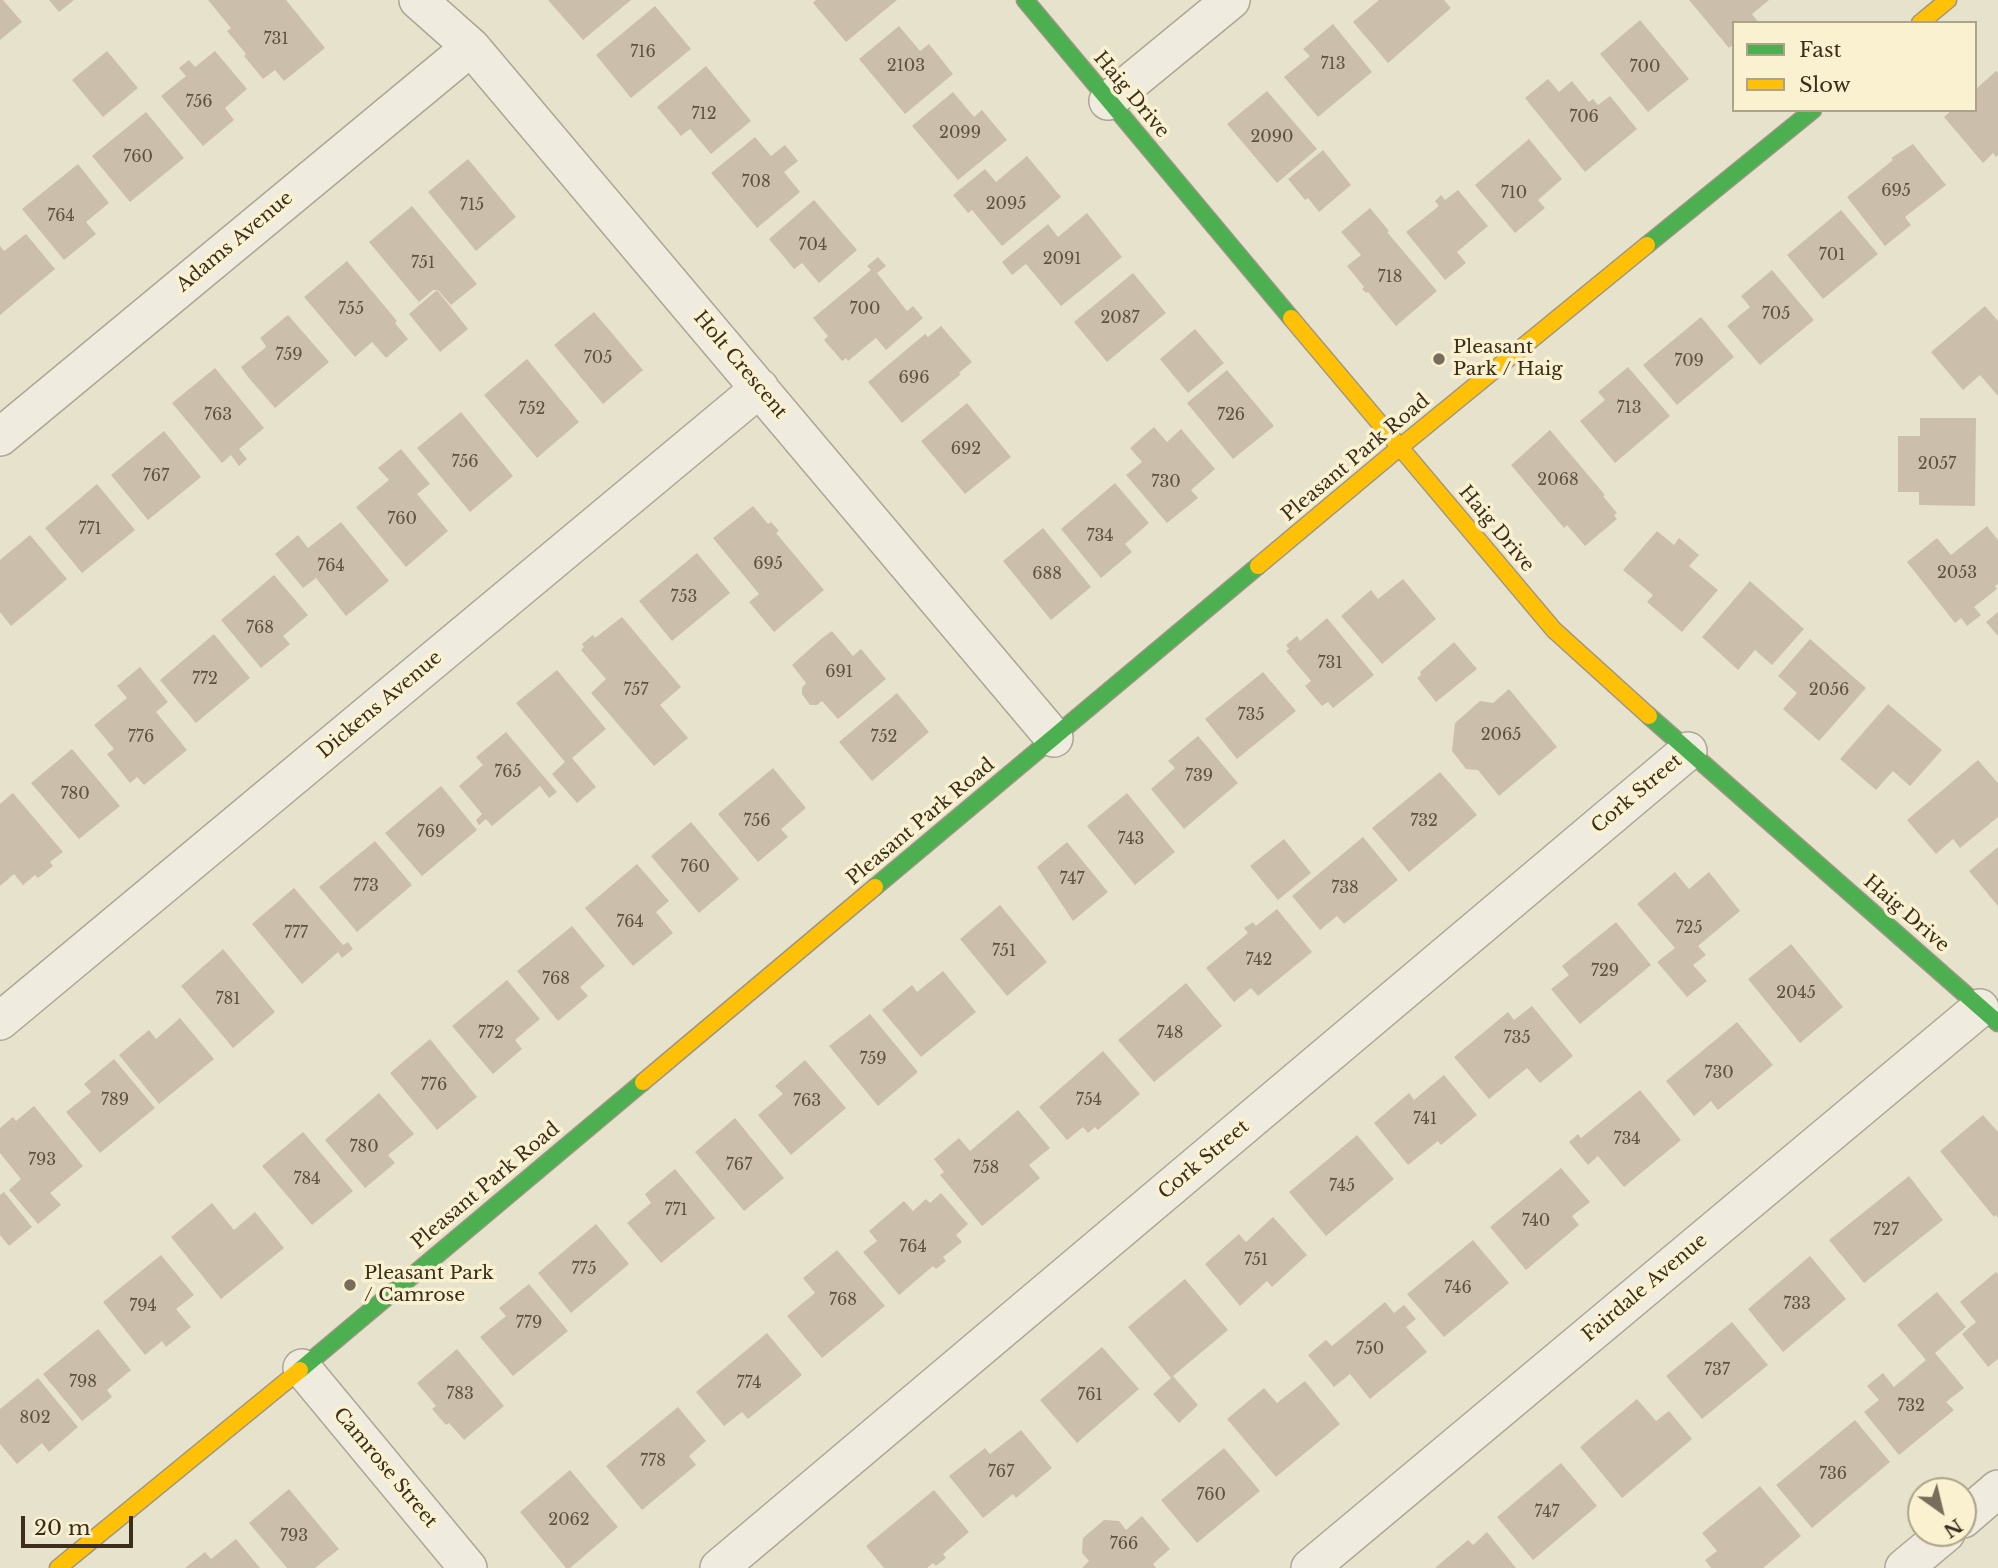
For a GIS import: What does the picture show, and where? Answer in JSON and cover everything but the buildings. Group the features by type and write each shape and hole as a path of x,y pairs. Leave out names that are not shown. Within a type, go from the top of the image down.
{"street":[{"name":"Holt Crescent","path":"418,0 471,47 1054,738"},
{"name":"Haig Drive","path":"1025,0 1555,630 1989,1015"},
{"path":"1108,101 1231,0"},
{"path":"1922,21 1948,0"},
{"name":"Adams Avenue","path":"0,437 471,47"},
{"name":"Pleasant Park Road","path":"58,1568 302,1367 1399,447 1811,112"},
{"name":"Dickens Avenue","path":"0,1021 760,388"},
{"name":"Cork Street","path":"719,1568 1689,751"},
{"name":"Fairdale Avenue","path":"1310,1568 1989,1015"},
{"name":"Camrose Street","path":"302,1367 468,1568"},
{"path":"1977,1507 1998,1489"},
{"path":"1904,1568 1929,1547"}],"traffic: fast":[{"path":"1025,0 1291,318"},
{"path":"1647,245 1811,112"},
{"path":"875,887 1258,566"},
{"path":"1649,716 1998,1023"},
{"path":"300,1370 643,1082"}],"traffic: slow":[{"path":"1922,21 1948,0"},
{"path":"1258,566 1647,245"},
{"path":"1291,318 1554,630 1649,716"},
{"path":"643,1082 875,887"},
{"path":"58,1568 300,1370"}],"place":[{"name":"Pleasant Park / Haig","path":"1439,359"},
{"name":"Pleasant Park / Camrose","path":"350,1285"}]}
